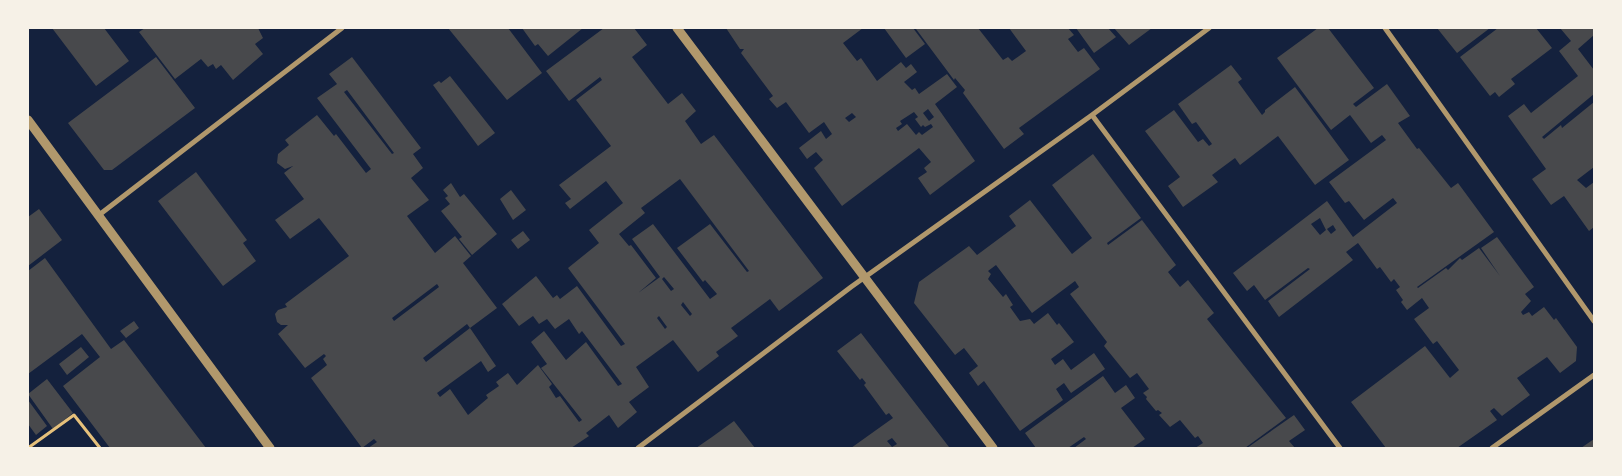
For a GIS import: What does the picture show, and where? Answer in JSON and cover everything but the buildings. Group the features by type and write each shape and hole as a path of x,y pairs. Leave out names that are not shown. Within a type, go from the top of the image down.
{"street":[{"path":"99,215 342,28"},
{"path":"678,28 993,448"},
{"path":"638,448 865,277 1092,115 1209,28"},
{"path":"1385,28 1594,321"},
{"path":"1092,115 1340,448"},
{"path":"28,120 270,448"},
{"path":"1492,448 1594,375"}],"path":[{"path":"28,448 74,414 100,448"}]}
